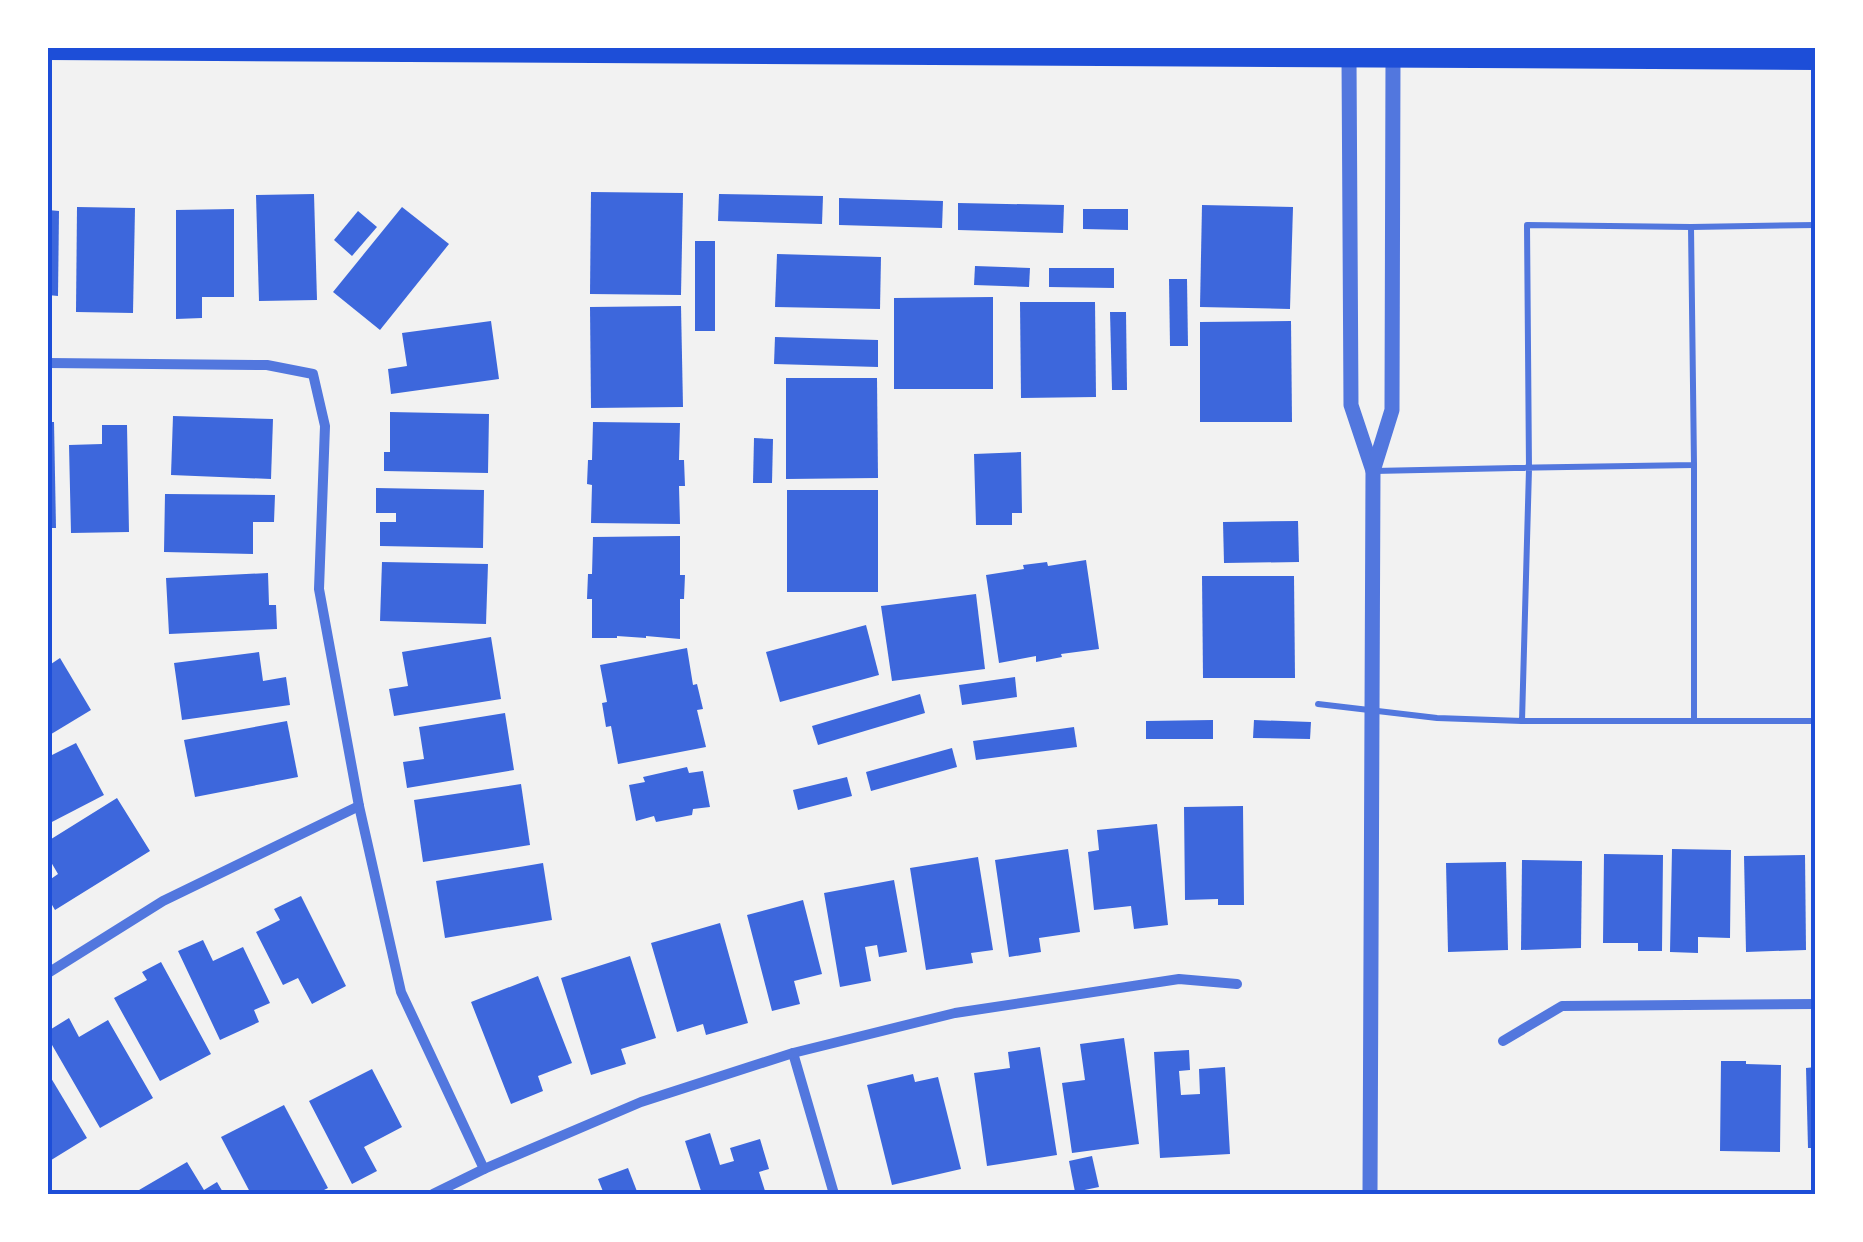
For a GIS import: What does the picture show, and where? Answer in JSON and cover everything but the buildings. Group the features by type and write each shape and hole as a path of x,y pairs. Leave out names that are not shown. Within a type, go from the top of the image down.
{"main road":[{"path":"48,50 1392,53 1816,60"}],"street":[{"path":"1351,53 1350,405 1373,471"},
{"path":"1370,1194 1373,471 1392,410 1392,53"},
{"path":"48,363 266,365 313,374 325,426 319,589 359,806 400,992 484,1169"},
{"path":"48,973 163,901 359,806"},
{"path":"433,1194 641,1102 794,1053 974,1010 1179,978 1237,984"},
{"path":"1503,1040 1562,1006 1816,1004"},
{"path":"794,1053 834,1194"}],"lane":[{"path":"1522,721 1529,469 1527,225 1816,225"},
{"path":"1691,227 1694,720"},
{"path":"1373,471 1694,465"},
{"path":"1318,704 1437,718 1522,721 1816,721"}]}
